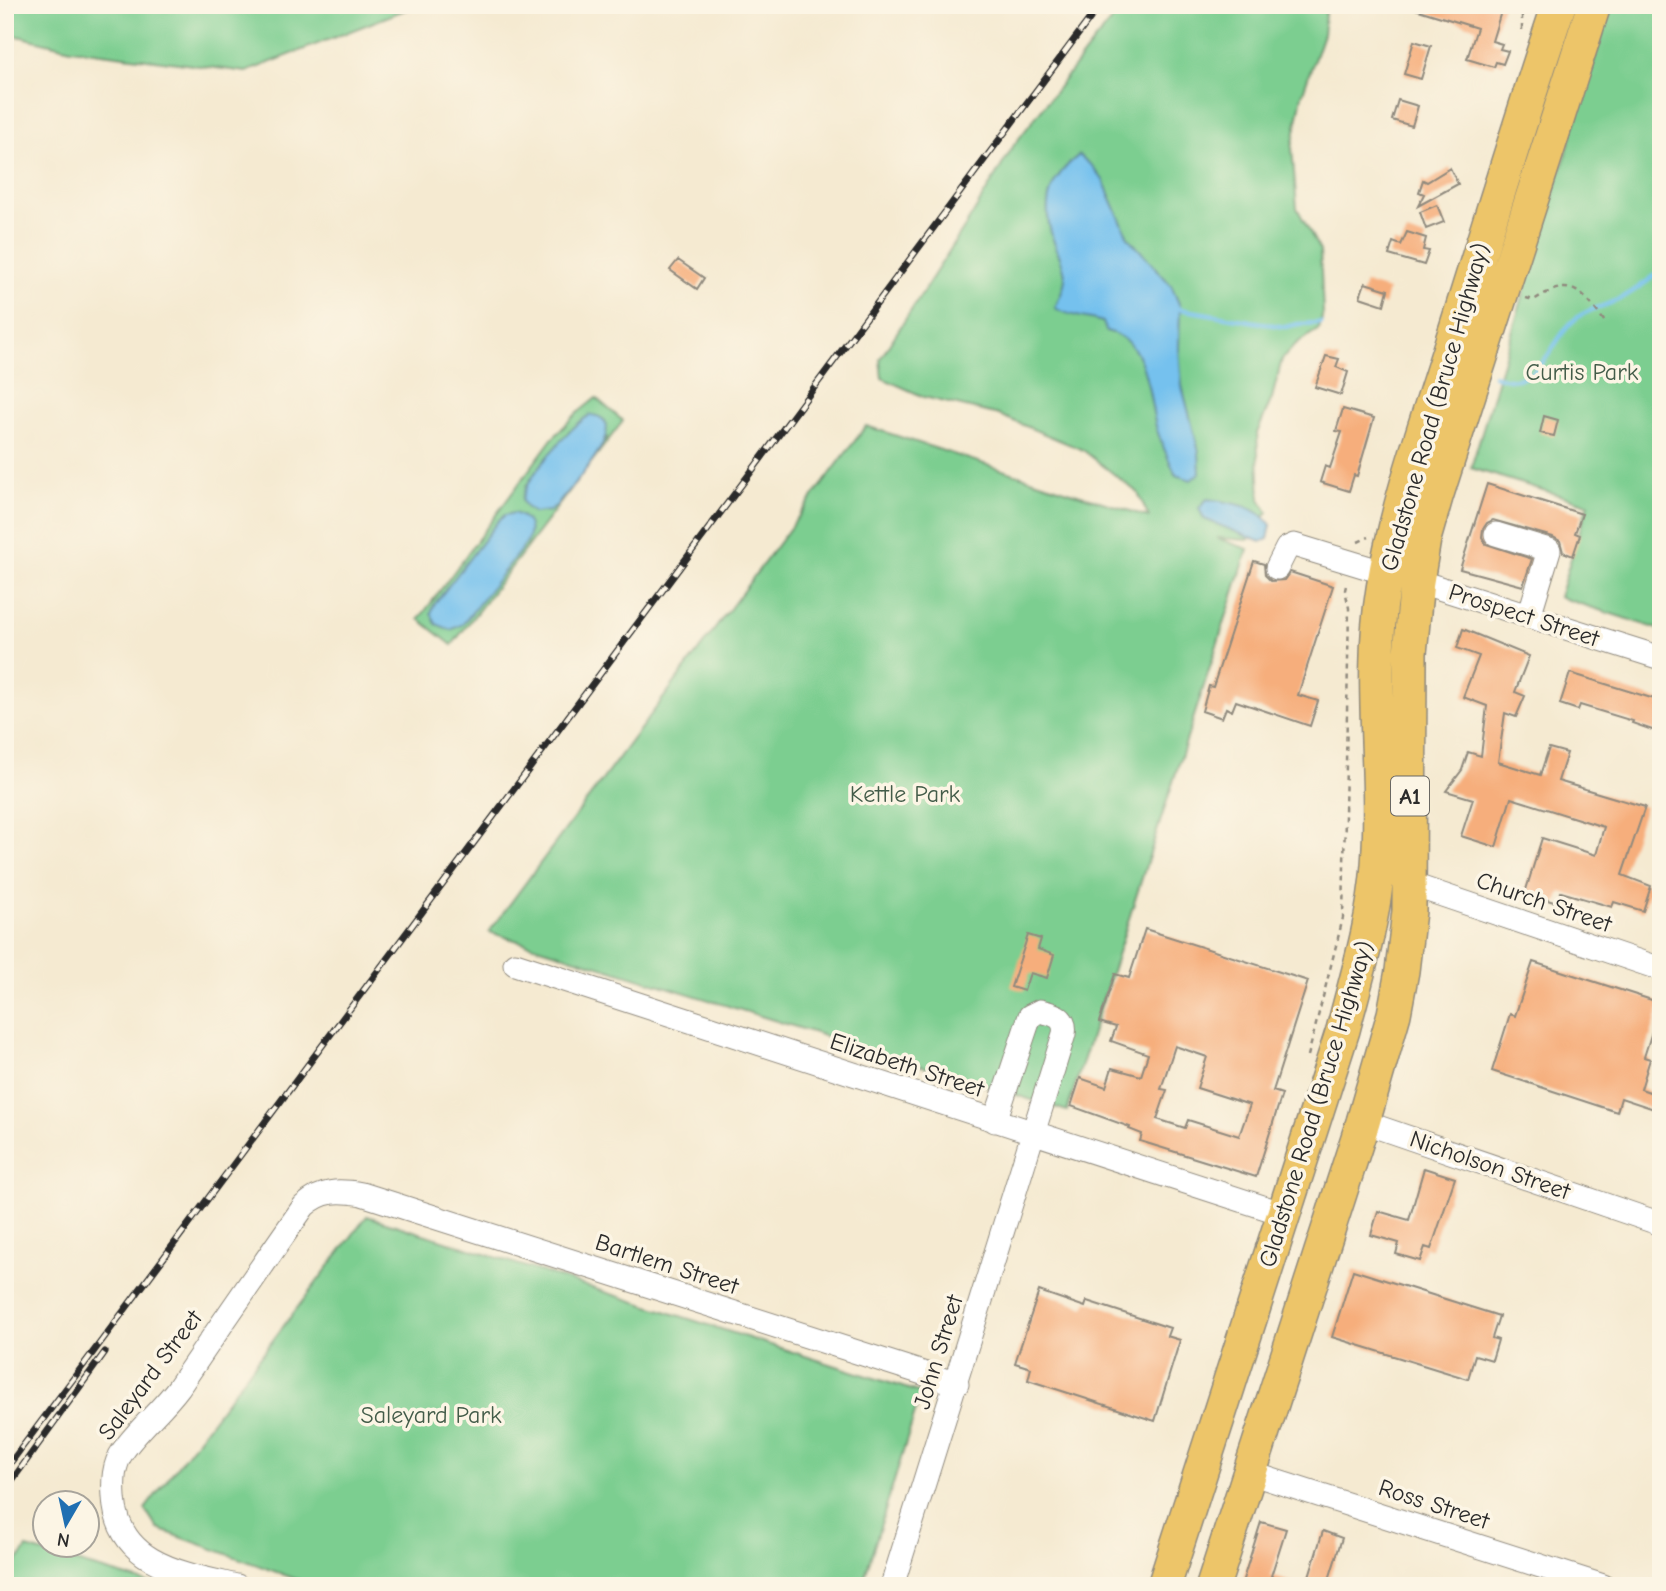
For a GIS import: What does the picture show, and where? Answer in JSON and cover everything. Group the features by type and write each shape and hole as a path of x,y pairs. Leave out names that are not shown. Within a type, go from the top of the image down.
{"highway":[{"path":"1542,55 1549,5"},
{"name":"Gladstone Road (Bruce Highway)","path":"1213,1586 1363,1122 1398,993 1406,942 1410,884 1408,695 1401,577 1392,542 1424,429 1559,5"},
{"name":"Gladstone Road (Bruce Highway)","path":"1164,1586 1319,1107 1343,1030 1367,935 1377,881 1380,829 1377,655 1380,607 1424,540 1594,5"},
{"name":"Nicholson Street","path":"1319,1107 1363,1122"}],"street":[{"path":"1496,534 1549,550 1529,616"},
{"name":"Prospect Street","path":"1278,568 1287,548 1294,545 1661,658"},
{"name":"Church Street","path":"1410,884 1661,969"},
{"name":"Elizabeth Street","path":"515,964 1284,1214"},
{"name":"John Street","path":"892,1586 1065,1030 1059,1017 1050,1013 1034,1012 1026,1021 995,1121"},
{"name":"Nicholson Street","path":"1363,1122 1661,1224"},
{"name":"Saleyard Street","path":"237,1586 178,1572 142,1554 121,1527 117,1516 113,1483 116,1463 122,1451 173,1395 303,1206 323,1193 335,1191 362,1194"},
{"name":"Bartlem Street","path":"362,1194 957,1384"},
{"name":"Ross Street","path":"1250,1473 1603,1586"}],"path":[{"path":"1525,297 1534,300 1549,290 1566,288 1580,291 1605,322"},
{"path":"1307,1063 1342,918 1344,899 1349,608 1345,590 1348,578"}],"green space":[{"path":"5,5 417,5 246,72 71,49 5,33"},
{"name":"Kettle Park","path":"1125,5 1326,5 1323,34 1302,95 1292,148 1297,208 1320,251 1323,313 1319,329 1297,343 1282,359 1272,398 1257,433 1260,499 1268,512 1248,540 1217,538 1248,549 1067,1111 489,932 866,426 1149,517 1138,493 1083,450 999,415 924,397 882,378 880,359 1014,145"},
{"name":"Curtis Park","path":"1611,5 1661,5 1661,630 1559,597 1588,504 1471,468"},
{"path":"596,398 623,421 452,645 419,619 552,439","holes":["570,430 607,438 558,504 526,486"]},
{"name":"Saleyard Park","path":"367,1216 921,1393 862,1586 315,1586 158,1529 145,1509"},
{"path":"27,1548 32,1549 32,1560 69,1560 159,1586 5,1586 5,1578"}],"water":[{"path":"1079,155 1103,180 1128,237 1171,285 1180,306 1182,386 1199,452 1200,473 1191,480 1176,475 1166,453 1157,430 1144,371 1131,345 1120,336 1106,331 1103,322 1055,308 1065,277 1049,223 1048,201 1061,172"},
{"path":"590,415 603,419 607,428 604,441 596,455 558,504 550,511 534,513 522,501 530,481 560,441"},
{"path":"1207,499 1242,506 1259,513 1271,525 1268,539 1261,542 1204,519 1199,508"},
{"path":"514,513 524,518 529,525 526,543 463,624 451,630 436,624 431,613 434,605 498,521 505,515"}],"building":[{"path":"1413,5 1503,5 1492,41 1502,44 1500,49 1508,51 1503,64 1496,62 1494,67 1467,59 1477,28 1412,8"},
{"path":"1414,41 1431,46 1421,79 1404,74"},
{"path":"1398,100 1418,106 1412,126 1392,120"},
{"path":"1450,168 1458,184 1418,206 1424,194 1419,192 1423,180 1427,182"},
{"path":"1437,205 1444,222 1426,229 1420,212"},
{"path":"1407,232 1426,238 1423,250 1429,251 1424,265 1389,255 1393,242 1401,245"},
{"path":"678,260 704,278 697,289 670,270"},
{"path":"1365,283 1388,290 1384,305 1360,297"},
{"path":"1326,356 1339,359 1336,367 1348,372 1341,395 1315,387"},
{"path":"1343,409 1374,418 1357,476 1354,475 1349,491 1320,482 1325,466 1330,468 1342,432 1336,431"},
{"path":"1544,416 1558,420 1554,436 1540,433"},
{"path":"1487,484 1582,514 1575,533 1580,535 1573,556 1563,552 1560,541 1553,537 1493,520 1483,529 1482,537 1486,544 1532,559 1523,586 1460,569"},
{"path":"1254,561 1264,564 1265,575 1271,581 1284,580 1290,572 1333,586 1298,695 1318,701 1310,726 1236,701 1232,711 1226,708 1222,718 1202,711 1209,686 1213,687"},
{"path":"1463,629 1529,656 1515,692 1525,696 1516,717 1505,713 1498,762 1540,775 1549,748 1567,753 1558,781 1645,807 1622,875 1651,886 1643,911 1614,902 1612,907 1561,892 1557,903 1525,893 1542,838 1596,855 1604,827 1511,798 1496,847 1461,836 1473,799 1446,791 1462,770 1468,752 1481,756 1487,706 1463,697 1479,656 1457,648"},
{"path":"1570,673 1661,701 1661,733 1632,723 1633,721 1580,705 1578,710 1560,704"},
{"path":"1145,929 1308,981 1273,1091 1282,1094 1256,1177 1140,1141 1142,1134 1129,1129 1130,1127 1071,1106 1080,1078 1106,1087 1112,1068 1141,1076 1148,1054 1111,1041 1116,1027 1099,1022 1115,974 1129,978","holes":["1175,1046 1207,1057 1197,1088 1250,1105 1239,1136 1188,1120 1185,1128 1157,1119 1167,1090 1161,1089"]},
{"path":"1028,935 1041,939 1038,949 1054,955 1047,978 1030,973 1024,991 1011,987"},
{"path":"1533,962 1661,1003 1644,1057 1650,1059 1641,1089 1658,1095 1654,1109 1621,1098 1617,1112 1492,1071 1510,1014 1515,1016"},
{"path":"1424,1168 1455,1178 1431,1249 1425,1247 1420,1261 1396,1254 1399,1243 1371,1235 1378,1211 1409,1220"},
{"path":"1353,1270 1499,1316 1492,1338 1498,1340 1492,1360 1475,1355 1468,1379 1332,1337"},
{"path":"1039,1291 1085,1307 1087,1301 1170,1328 1167,1336 1180,1340 1155,1421 1028,1380 1031,1368 1015,1363"},
{"path":"1261,1522 1286,1529 1271,1576 1294,1583 1294,1586 1241,1586"},
{"path":"1323,1531 1342,1538 1327,1586 1306,1586"}],"waterway":[{"path":"1494,375 1514,379 1533,372 1576,318 1620,299 1661,271"},
{"path":"1179,309 1285,327 1321,323"}],"railway":[{"path":"5,1470 1100,5"},
{"path":"5,1490 105,1352"}]}
